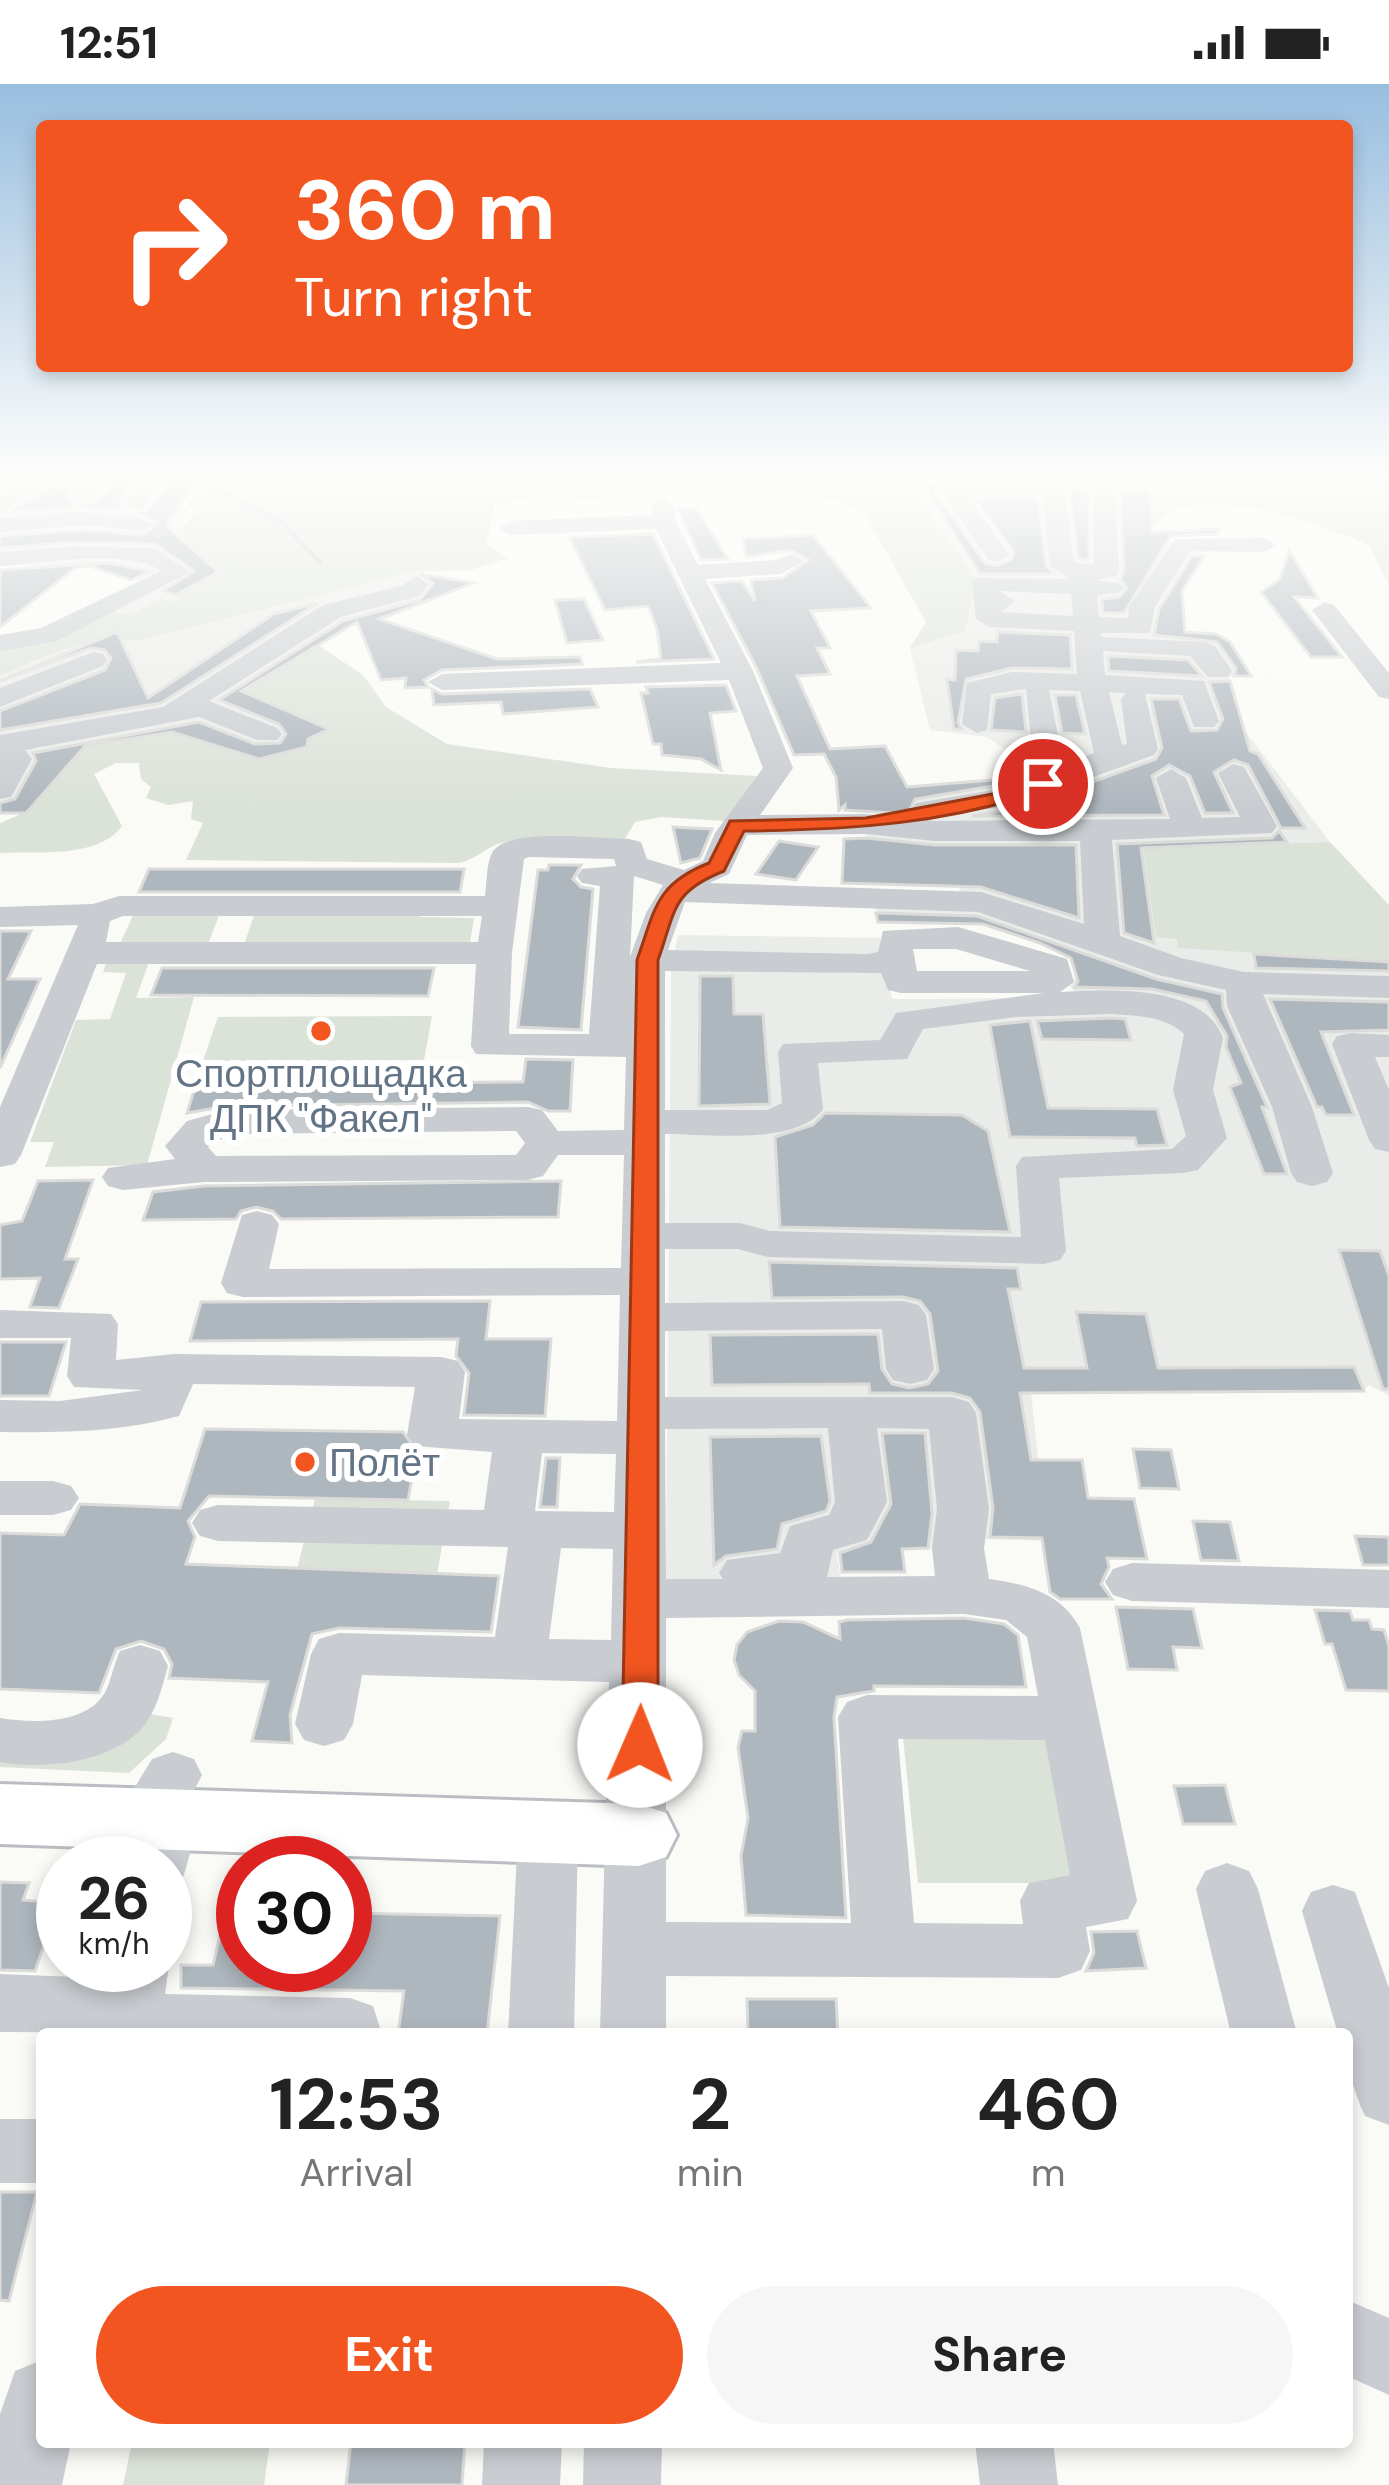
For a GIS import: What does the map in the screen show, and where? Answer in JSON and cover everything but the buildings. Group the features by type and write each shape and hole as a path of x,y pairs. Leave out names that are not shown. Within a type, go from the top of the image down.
{"main road":[{"path":"0,1814 638,1835"}],"street":[{"path":"9,643 48,635 151,585"},
{"path":"174,711 332,611 410,591 415,585"},
{"path":"616,959 678,885 717,867 734,829 778,769 740,671 696,585"},
{"path":"1061,585 1084,618 1194,687 1204,722"},
{"path":"1061,585 1084,618 1110,758"},
{"path":"977,724 977,689 1012,680 1084,618 1100,585"},
{"path":"992,648 1137,599 1149,585"},
{"path":"990,601 1084,618 1194,648 1205,652 1218,671"},
{"path":"1324,610 1389,691"},
{"path":"1084,618 1171,666"},
{"path":"0,698 93,660"},
{"path":"442,682 740,671"},
{"path":"1036,694 1048,760 1080,778"},
{"path":"866,824 1080,778 1110,758 1143,749 1135,699"},
{"path":"8,765 174,711 202,708 267,734"},
{"path":"8,765 52,755"},
{"path":"734,829 866,824 935,831 938,853 1053,860 1047,832 1261,826 1233,772"},
{"path":"1172,778 1189,827"},
{"path":"734,829 813,836"},
{"path":"1095,830 1103,942"},
{"path":"612,1026 490,1046 494,953 508,854 524,848 614,878 678,885 981,902 1171,967 1244,982 1389,987"},
{"path":"614,878 612,1026 646,1132 634,2028"},
{"path":"0,917 98,914 119,906 500,906"},
{"path":"0,1155 98,914"},
{"path":"83,953 494,953"},
{"path":"616,959 868,965 896,958"},
{"path":"1244,982 1246,1006 1292,1107 1312,1172"},
{"path":"123,1177 204,1169 186,1146 201,1130 227,1122 528,1120 546,1143 772,1122 803,1109 797,1052 893,1051 909,1021 955,1009 1121,1003 1168,1006 1192,1017 1202,1030 1203,1054 1193,1085 1207,1138 1184,1161 1036,1166 1045,1251 768,1244 740,1236 645,1278"},
{"path":"1389,1046 1351,1044 1389,1140"},
{"path":"257,1224 243,1283 645,1278 903,1315 916,1391 952,1413 963,1509 958,1548 964,1594"},
{"path":"0,1324 95,1324 91,1376 152,1375 174,1369 441,1372 432,1435 519,1437 851,1412 916,1391"},
{"path":"0,1417 60,1417 162,1405 174,1369"},
{"path":"642,1569 803,1570 808,1539 849,1527 861,1502 851,1412"},
{"path":"519,1437 519,1659"},
{"path":"0,1498 53,1498"},
{"path":"218,1523 522,1529 642,1569 964,1594 1020,1603 1053,1628 1106,1901 1051,1901 1058,1952 636,1949"},
{"path":"1132,1582 1389,1589"},
{"path":"324,1724 339,1654 641,1662"},
{"path":"0,1740 41,1743 109,1723 126,1709 140,1666"},
{"path":"886,1951 867,1717 1070,1718"},
{"path":"542,2028 548,1833"},
{"path":"1227,1888 1262,2028"},
{"path":"1333,1910 1389,2094"},
{"path":"0,2002 129,2002 160,2024 350,2028"},
{"path":"0,2151 36,2151"},
{"path":"1353,2340 1389,2357"},
{"path":"22,2485 36,2424"},
{"path":"521,2485 523,2448"},
{"path":"622,2485 623,2448"},
{"path":"1015,2448 1019,2485"}],"shaded area":[{"path":"137,585 192,585 177,593 183,596 174,601 159,599 130,615 96,608"},
{"path":"193,585 360,585 141,640 86,643 0,676 0,649 111,611 130,615 159,599 174,601 181,596 175,595"},
{"path":"360,585 449,588 414,606 363,619 242,690 329,729 307,747 259,759 85,746 26,813 0,813 0,676 59,649 117,637 141,640"},
{"path":"905,585 975,585 965,631 910,648 926,622"},
{"path":"947,585 1186,585 1185,631 1216,634 1230,642 1251,676 1229,677 1243,728 1330,842 1143,848 1178,947 1389,961 1389,1395 1368,1385 1364,1391 1031,1393 1047,1541 985,1539 984,1546 837,1553 841,1581 666,1587 671,971 678,935 880,938 892,999 1078,998 1066,979 1117,976 1092,960 983,924 878,922 876,907 960,894 958,879 868,851 863,819 896,812 898,788 991,780 1032,767 987,737 930,730 910,648 965,631"},
{"path":"318,645 363,675 386,707 447,744 611,768 757,776 725,821 661,817 635,822 623,842 520,840 493,846 459,863 186,860 203,823 191,819 193,801 168,805 146,798 151,787 141,779 139,763 116,763 94,774 122,826 111,837 83,849 0,853 0,823 26,812 85,746 172,732 259,759 307,747 308,739 328,728 241,691"},
{"path":"1330,842 1389,905 1389,961 1178,948 1176,939 1156,937 1143,848"},
{"path":"256,909 403,909 421,917 474,918 470,943 245,942"},
{"path":"134,913 220,913 208,944 120,944"},
{"path":"150,959 136,998 194,997 147,1165 45,1167 54,1142 30,1142 76,1020 110,1019 126,973 103,972 107,960"},
{"name":"Спортплощадка ДПК \"Факел\"","path":"432,1016 424,1060 203,1061 218,1017"},
{"path":"315,1499 450,1501 437,1574 297,1569"},
{"path":"145,1713 173,1718 166,1739 129,1773 0,1767 0,1753"},
{"path":"903,1737 1060,1737 1087,1883 918,1883"},
{"path":"131,2448 269,2448 264,2485 123,2485"}],"place":[{"name":"Спортплощадка ДПК \"Факел\"","path":"321,1031"},
{"name":"Полёт","path":"305,1462"}],"route":[{"path":"640,1745 647,960 673,891 684,880 717,867 737,825 866,824 1007,797 1043,784"}]}
